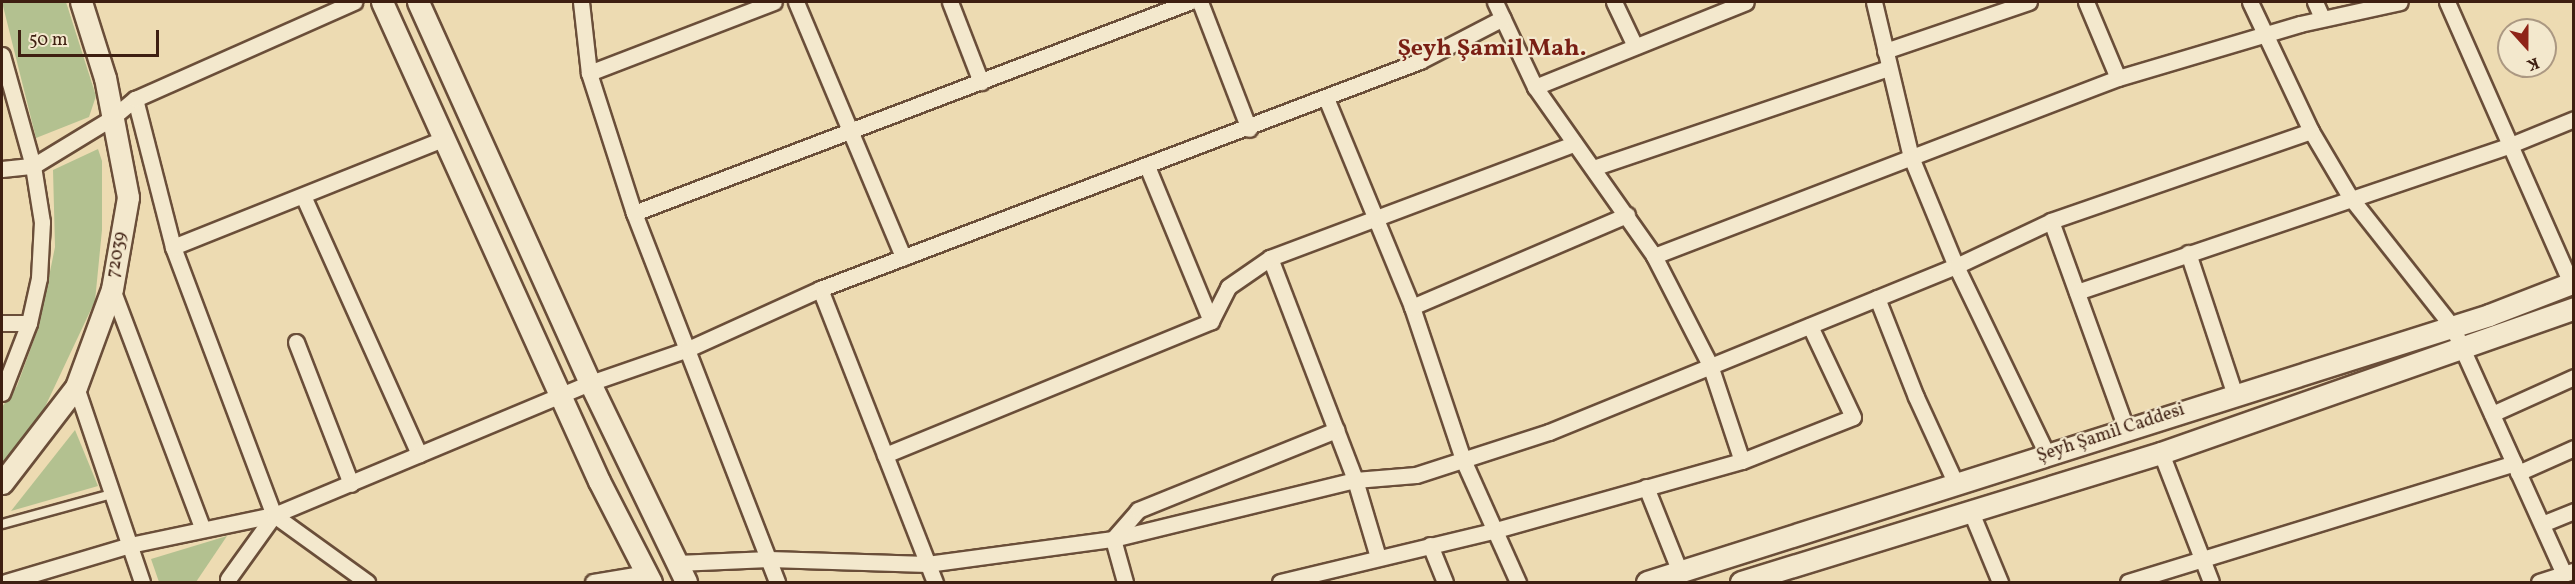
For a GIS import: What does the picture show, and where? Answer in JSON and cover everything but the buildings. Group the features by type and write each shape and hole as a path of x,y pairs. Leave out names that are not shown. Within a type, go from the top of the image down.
{"main road":[{"name":"72039","path":"2,483 76,387 112,288 128,197 105,78 81,2"},
{"path":"382,2 599,481 649,578"},
{"path":"418,2 590,383 686,582"},
{"name":"Şeyh Şamil Caddesi","path":"1647,582 2452,326 2572,282"},
{"path":"1741,582 1851,551 2161,453 2463,350 2574,308"}],"street":[{"path":"2,169 33,166 112,118 135,99 354,2"},
{"path":"581,2 589,73 634,213 777,582"},
{"path":"589,73 774,2"},
{"path":"796,2 849,133 903,257"},
{"path":"950,2 981,82"},
{"path":"634,213 1189,2"},
{"path":"1200,2 1249,129"},
{"path":"1495,2 1535,87 1574,144 1596,167 1654,255 1710,365 1742,461"},
{"path":"1614,2 1635,45"},
{"path":"1535,87 1746,2"},
{"path":"1874,2 1911,157 1956,266 2047,454"},
{"path":"1885,51 2029,2"},
{"path":"2086,2 2118,78"},
{"path":"2250,2 2311,131 2350,197 2452,326 2542,524 2569,573 2539,582"},
{"path":"2315,2 2322,18"},
{"path":"1654,255 2118,78 2322,18 2400,2"},
{"path":"2447,2 2508,146 2572,282"},
{"path":"6,582 130,545 202,527 274,515 590,383 688,349 820,289 1249,129 1420,62 1503,18"},
{"path":"2,55 33,166 42,222 39,278 29,323 2,393"},
{"path":"1596,167 1889,68"},
{"path":"1326,98 1373,219 1412,307 1464,462 1518,582"},
{"path":"135,99 173,247 274,515 367,582"},
{"path":"2077,292 2350,197 2508,146 2574,119"},
{"path":"677,563 769,559 927,564 1113,539 1355,480 1416,475 1464,462 1810,326 1956,266 2051,221 2311,131"},
{"path":"173,247 304,198 445,138"},
{"path":"885,455 1211,321 1228,287 1270,258 1574,144"},
{"path":"1147,166 1211,321"},
{"path":"304,198 419,454"},
{"path":"1412,307 1627,215"},
{"path":"2051,221 2126,428"},
{"path":"2188,253 2235,395"},
{"path":"1270,258 1355,480 1378,557"},
{"path":"112,288 202,527"},
{"path":"820,289 935,582"},
{"path":"1877,298 1916,397 1956,484"},
{"path":"2,323 29,323"},
{"path":"1280,582 1496,530 1742,461 1853,417 1810,326"},
{"path":"296,342 351,484"},
{"path":"2492,414 2574,377"},
{"path":"76,387 142,582"},
{"path":"1113,539 1138,510 1336,430"},
{"path":"2128,582 2516,468 2574,448"},
{"path":"2161,453 2211,582"},
{"path":"1646,487 1680,572"},
{"path":"2542,524 2574,511"},
{"path":"1971,513 2000,582"},
{"path":"229,581 274,515"},
{"path":"1113,539 1125,582"},
{"path":"1430,545 1445,582"},
{"path":"593,582 649,578"}],"lane":[{"path":"2,524 112,494"}],"green space":[{"path":"2,2 66,2 96,96 89,117 36,138"},
{"path":"98,149 102,161 102,230 95,301 36,426 2,464 2,407 17,386 39,326 55,247 53,170"},
{"path":"75,430 98,486 11,511"},
{"path":"227,536 196,582 159,582 151,559"}],"district":[{"name":"Şeyh Şamil Mah.","path":"1492,50"}]}
